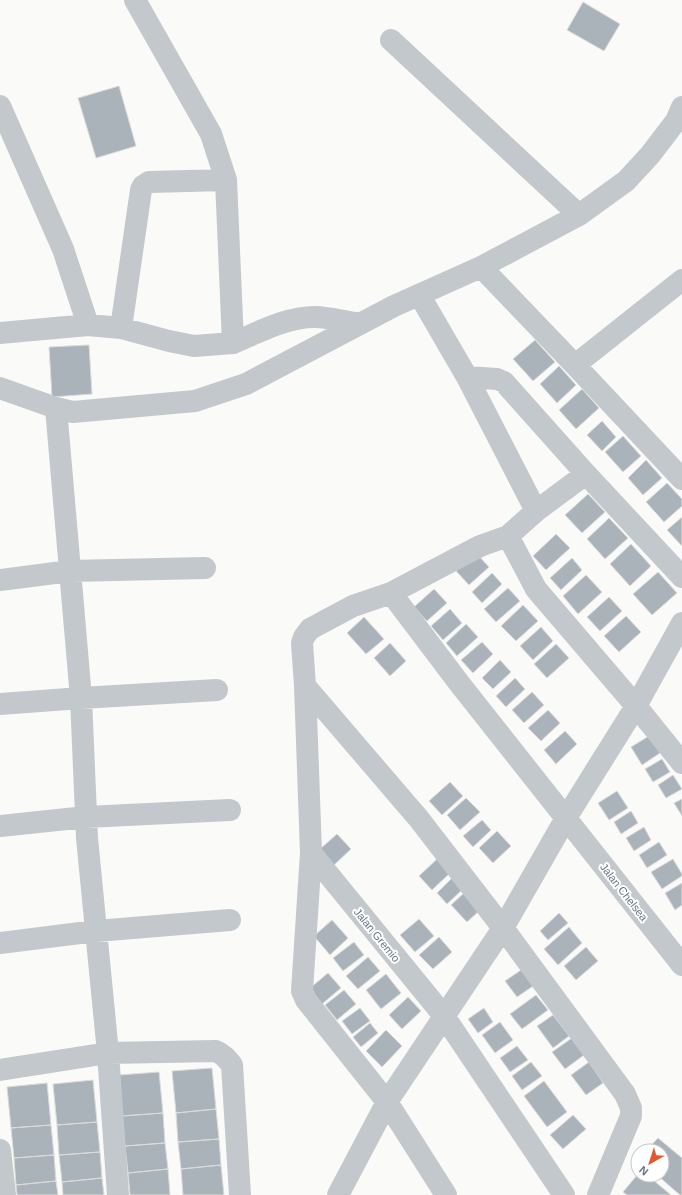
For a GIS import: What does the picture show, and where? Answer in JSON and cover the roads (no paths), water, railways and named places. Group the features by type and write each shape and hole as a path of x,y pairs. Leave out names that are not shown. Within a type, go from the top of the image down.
{"street":[{"path":"135,0 211,134 226,180 233,343"},
{"path":"391,40 579,216"},
{"path":"0,106 63,249 88,325"},
{"path":"0,388 56,408 73,412 195,401 246,384 394,306 420,296 481,267 579,216 626,181 650,155 680,117"},
{"path":"121,328 141,190 149,182 226,180"},
{"path":"481,267 682,479"},
{"path":"575,365 682,280"},
{"path":"420,296 466,377 536,511"},
{"path":"0,333 88,325 121,328 194,346 233,343 285,322 300,318 316,317 360,324"},
{"path":"466,377 498,379 504,382 586,474 682,577"},
{"path":"56,408 80,698 86,817 108,1053 118,1195"},
{"path":"446,1195 388,1102 303,995 302,991 311,854 302,643 304,637 310,629 353,606 391,593 480,546 508,536 536,511 586,474"},
{"path":"508,536 536,589 636,706 682,763"},
{"path":"0,580 70,571 205,568"},
{"name":"Jalan Chelsea","path":"391,593 459,683 682,965"},
{"path":"338,1195 388,1102 503,928 566,818 636,706 682,623"},
{"path":"305,686 419,819 503,928 625,1094 631,1108 631,1116 598,1195"},
{"path":"0,704 217,690"},
{"path":"0,826 86,817 230,810"},
{"name":"Jalan Gremio","path":"311,854 444,1016 564,1195"},
{"path":"0,943 96,931 230,920"},
{"path":"0,1070 108,1053 216,1051 227,1058 232,1065 240,1195"},
{"path":"0,1150 5,1195"}]}
